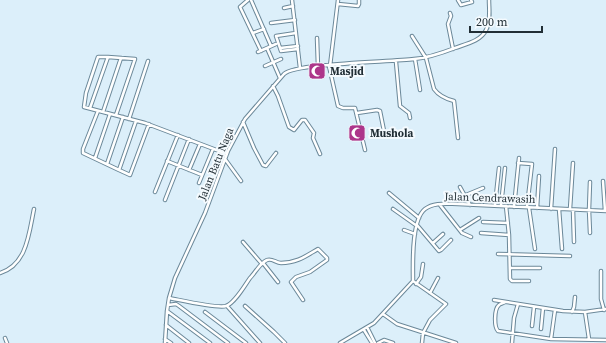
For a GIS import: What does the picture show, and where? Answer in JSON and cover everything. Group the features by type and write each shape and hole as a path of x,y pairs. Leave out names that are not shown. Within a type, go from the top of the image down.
{"street":[{"path":"248,0 240,7 260,51 276,44"},
{"path":"252,0 271,46"},
{"path":"292,0 300,68"},
{"path":"359,0 358,6 338,2 330,66 338,106 342,108 354,108 357,113 365,150"},
{"path":"458,0 461,5 472,2 471,0"},
{"name":"Jalan Batu Naga","path":"165,343 169,298 177,271 205,213 227,154 243,122 280,78 288,70 300,68 426,58 473,42 484,34 489,22 489,0"},
{"path":"284,8 293,6"},
{"path":"450,13 451,16 448,24 453,49"},
{"path":"271,22 295,20"},
{"path":"253,33 264,29"},
{"path":"296,34 277,35 281,51 298,48"},
{"path":"412,36 426,58 436,93 446,100 454,101 458,138"},
{"path":"317,38 318,67"},
{"path":"267,48 280,78"},
{"path":"116,115 135,59 98,57 84,107 149,124 227,154"},
{"path":"90,108 108,57"},
{"path":"103,112 121,58"},
{"path":"265,66 281,58"},
{"path":"415,59 420,90"},
{"path":"129,119 148,61"},
{"path":"396,61 400,106 409,112 410,118"},
{"path":"273,86 289,127 294,130 302,120 305,120 314,133 313,138 320,154"},
{"path":"357,113 379,110 385,136"},
{"path":"98,111 83,149 83,153 130,175 149,124"},
{"path":"95,158 110,114"},
{"path":"107,164 122,117"},
{"path":"119,170 136,121"},
{"path":"243,122 263,166 266,166 276,153"},
{"path":"155,192 178,135"},
{"path":"165,200 189,139"},
{"path":"189,170 200,144"},
{"path":"199,184 213,148"},
{"path":"552,209 555,149"},
{"path":"514,207 519,158"},
{"path":"225,159 241,181"},
{"path":"167,161 202,175"},
{"path":"518,163 532,164 528,208 535,249"},
{"path":"573,163 572,210 574,242"},
{"path":"495,205 499,168"},
{"path":"501,206 505,168"},
{"path":"537,208 539,176"},
{"path":"603,181 606,211"},
{"path":"590,182 590,234"},
{"path":"460,187 470,204"},
{"path":"466,195 482,188"},
{"path":"340,343 365,328 383,314 413,281 415,234 419,218 389,193"},
{"path":"440,204 464,235 471,237"},
{"name":"Jalan Cendrawasih","path":"419,218 425,209 430,206 440,204 495,205 528,208 606,211"},
{"path":"506,206 511,280 529,281"},
{"path":"393,209 417,225 440,251 451,240"},
{"path":"559,209 562,249"},
{"path":"0,273 14,266 22,256 34,210"},
{"path":"460,230 479,218"},
{"path":"483,222 508,223"},
{"path":"404,230 415,234"},
{"path":"481,233 509,235"},
{"path":"433,243 443,234"},
{"path":"243,242 263,263 278,282"},
{"path":"169,298 218,306 227,306 263,263 268,260 282,263 302,259 317,249 327,258 326,261 310,272 296,277 289,283 303,300"},
{"path":"498,254 570,256"},
{"path":"416,284 421,277 423,264"},
{"path":"510,268 540,268"},
{"path":"494,300 572,312 605,310 601,299 601,270"},
{"path":"430,294 438,278"},
{"path":"413,281 446,305 432,317 423,333 422,343"},
{"path":"572,312 575,296"},
{"path":"505,302 499,304 497,307 495,319 496,329 498,331 551,339 606,340"},
{"path":"168,304 176,304 228,343"},
{"path":"512,343 514,318 518,304"},
{"path":"227,306 260,343"},
{"path":"245,306 285,343"},
{"path":"532,326 534,307"},
{"path":"541,329 543,308"},
{"path":"551,339 555,310"},
{"path":"167,311 210,343"},
{"path":"205,312 246,343"},
{"path":"585,312 590,339"},
{"path":"383,314 397,324 456,343"},
{"path":"166,325 190,343"},
{"path":"365,328 372,343"},
{"path":"365,328 377,343 383,340 394,343"},
{"path":"5,338 6,343"},
{"path":"165,339 170,343"}],"place":[{"name":"Masjid","path":"317,71"},
{"name":"Mushola","path":"357,133"}]}
